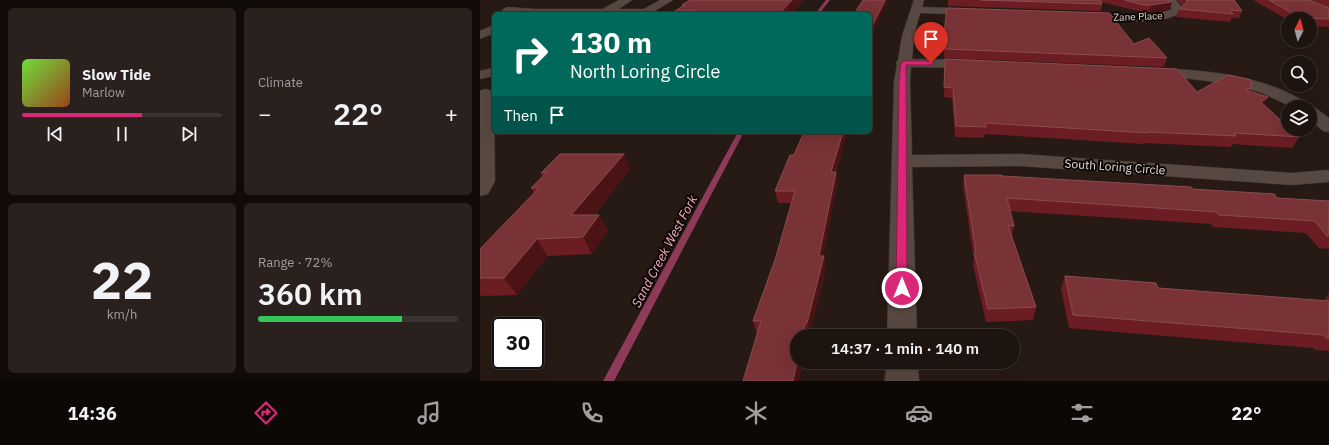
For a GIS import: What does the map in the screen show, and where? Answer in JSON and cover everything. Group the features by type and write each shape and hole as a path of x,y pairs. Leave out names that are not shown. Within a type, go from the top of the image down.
{"street":[{"path":"604,12 627,0"},
{"path":"646,12 668,0"},
{"name":"Zane Place","path":"1072,16 1134,18 1162,16 1177,11 1178,8 1170,0"},
{"path":"902,329 902,161 904,63 908,36 917,5 985,12"},
{"path":"507,10 524,12"},
{"path":"480,35 492,30"},
{"path":"904,63 985,64"},
{"path":"1133,71 1196,74 1234,80 1268,89 1292,100"},
{"path":"480,75 492,72"},
{"path":"480,189 484,181 487,94"},
{"path":"1317,117 1329,127"},
{"name":"South Loring Circle","path":"902,161 1020,160 1292,179 1329,176"},
{"path":"902,369 902,381"}],"building":[{"path":"690,0 792,0 781,12 675,11 685,5 682,5"},
{"path":"863,0 885,0 872,26 872,12 855,12"},
{"path":"981,0 1100,0 1102,4"},
{"path":"1125,0 1171,0 1172,1 1144,5"},
{"path":"1186,0 1234,0 1242,11 1230,10 1233,14 1179,9 1187,2"},
{"path":"1269,0 1310,0 1329,8 1329,19 1317,19 1317,12 1290,12"},
{"path":"947,8 1109,13 1134,44 1149,38 1167,58 945,49 945,41 943,41"},
{"path":"945,59 1177,69 1197,92 1228,75 1251,80 1251,88 1246,90 1268,97 1261,102 1281,121 1281,136 1234,133 1236,136 1147,132 1148,133 985,123 986,127 956,126 953,88 944,87"},
{"path":"803,134 842,134 831,172 836,172 819,256 824,256 807,323 805,323 804,329 790,329 790,369 796,369 793,381 743,381 761,321 753,321 775,260 795,191 775,191 790,155 794,155"},
{"path":"560,154 624,154 571,215 599,215 583,237 537,239 504,278 480,278 480,249 539,188 531,188 547,172 541,173"},
{"path":"964,175 1001,175 1191,187 1192,189 1274,194 1277,198 1329,201 1329,236 1327,236 1315,221 1219,215 1217,212 1007,198 1014,226 1008,226 1036,307 988,309 974,252 976,252"},
{"path":"1065,276 1156,283 1158,288 1329,301 1329,338 1326,338 1324,335 1073,315"}],"waterway":[{"name":"Sand Creek West Fork","path":"819,12 828,0"},
{"name":"Sand Creek West Fork","path":"608,381 740,134"}],"route":[{"path":"902,288 902,81 904,63 931,63"}]}
